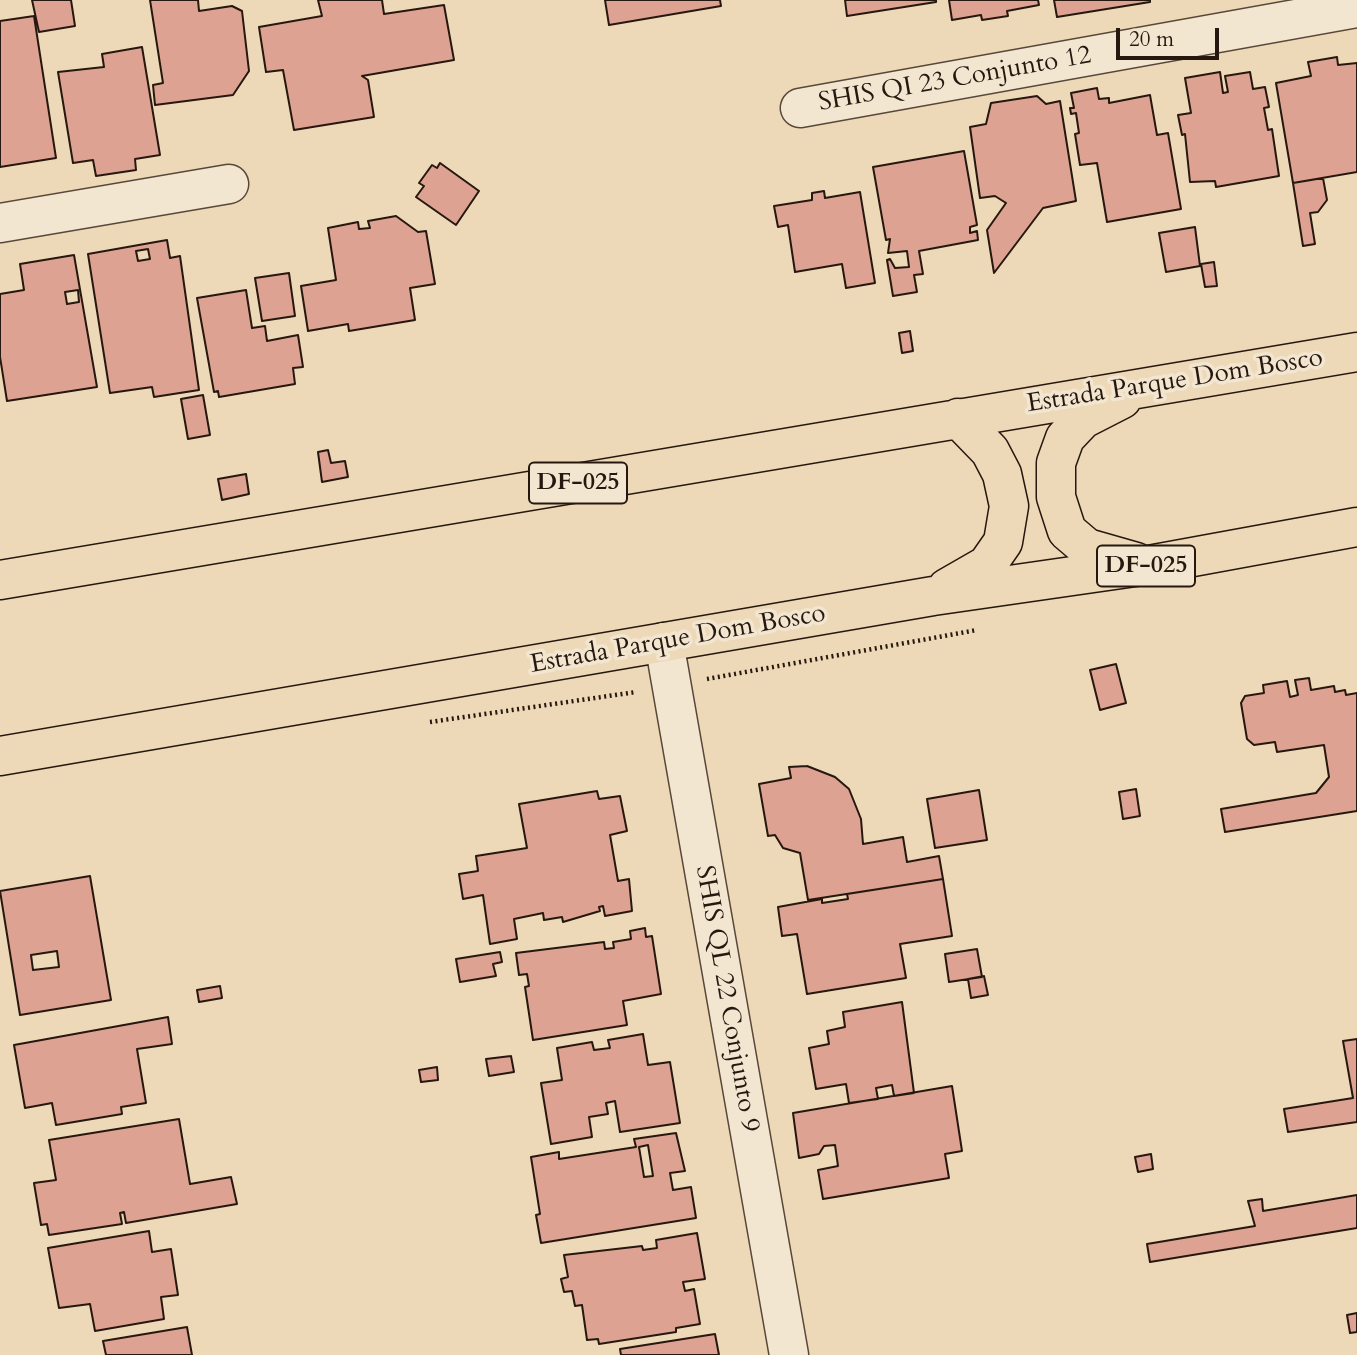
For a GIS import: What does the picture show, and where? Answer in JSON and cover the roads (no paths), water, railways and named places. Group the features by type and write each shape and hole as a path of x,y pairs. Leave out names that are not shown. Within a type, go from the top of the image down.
{"main road":[{"name":"Estrada Parque Dom Bosco","path":"0,580 1156,383 1357,352"},
{"path":"1149,565 1087,548 1067,531 1056,497 1056,463 1065,438 1083,419 1156,383"},
{"path":"933,596 987,565 1003,542 1009,506 1002,474 990,451 958,418"},
{"name":"Estrada Parque Dom Bosco","path":"0,756 933,596 1149,565 1357,527"}],"street":[{"name":"SHIS QI 23 Conjunto 12","path":"800,108 1357,8"},
{"path":"0,223 229,184"},
{"name":"SHIS QL 22 Conjunto 9","path":"664,642 789,1355"}]}
